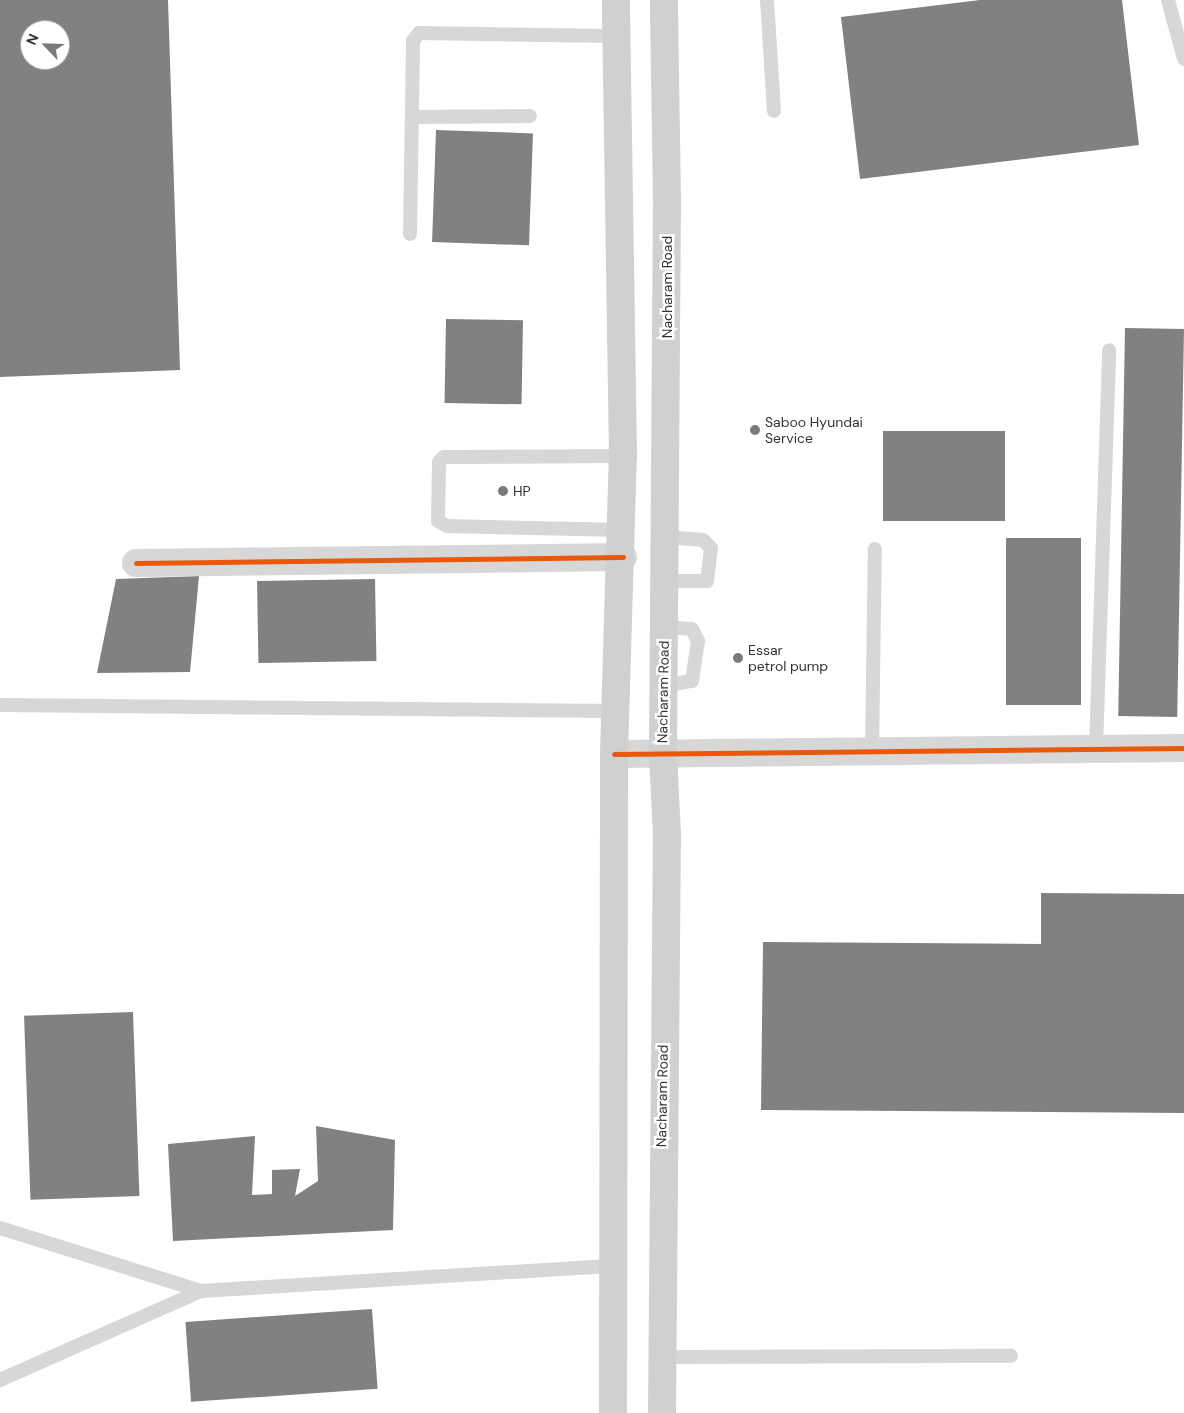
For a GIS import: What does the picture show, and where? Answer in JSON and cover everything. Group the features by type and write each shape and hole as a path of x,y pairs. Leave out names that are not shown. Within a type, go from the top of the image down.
{"main road":[{"path":"613,1413 614,711 623,557 616,0"},
{"name":"Nacharam Road","path":"662,1413 667,834 663,754 665,537 664,0"}],"street":[{"path":"136,564 623,557"},
{"path":"614,754 1184,748"}],"lane":[{"path":"767,0 774,111"},
{"path":"1168,0 1184,59"},
{"path":"410,234 413,41 419,33 616,36"},
{"path":"413,117 530,116"},
{"path":"1096,749 1109,350"},
{"path":"623,456 444,457 439,462 438,521 447,526 623,530"},
{"path":"664,581 706,580 710,548 703,540 665,537"},
{"path":"872,752 875,549"},
{"path":"0,706 614,711"},
{"path":"0,1228 201,1291"},
{"path":"0,1380 201,1291 613,1266"},
{"path":"663,1358 1011,1356"}],"building":[{"path":"0,0 168,0 180,370 0,377"},
{"path":"980,0 1122,0 1139,145 860,179 841,17"},
{"path":"436,130 533,133 529,245 432,242"},
{"path":"446,319 523,320 522,404 445,403"},
{"path":"1125,328 1184,329 1177,717 1118,716"},
{"path":"883,431 1005,431 1005,521 883,521"},
{"path":"1006,538 1081,538 1081,705 1006,705"},
{"path":"199,576 190,672 97,673 116,579"},
{"path":"375,579 376,661 258,663 257,581"},
{"path":"1041,893 1184,894 1184,1113 761,1110 763,942 1041,944"},
{"path":"133,1012 139,1196 30,1200 24,1016"},
{"path":"316,1126 395,1140 393,1230 173,1241 168,1144 255,1136 252,1195 272,1194 272,1170 300,1169 295,1196 318,1181"},
{"path":"372,1309 378,1389 191,1402 185,1322"}],"cycle path":[{"path":"136,563 623,557"},
{"path":"614,754 1184,748"}],"place":[{"name":"Saboo Hyundai Service","path":"755,430"},
{"name":"HP","path":"503,491"},
{"name":"Essar petrol pump","path":"738,658"}]}
